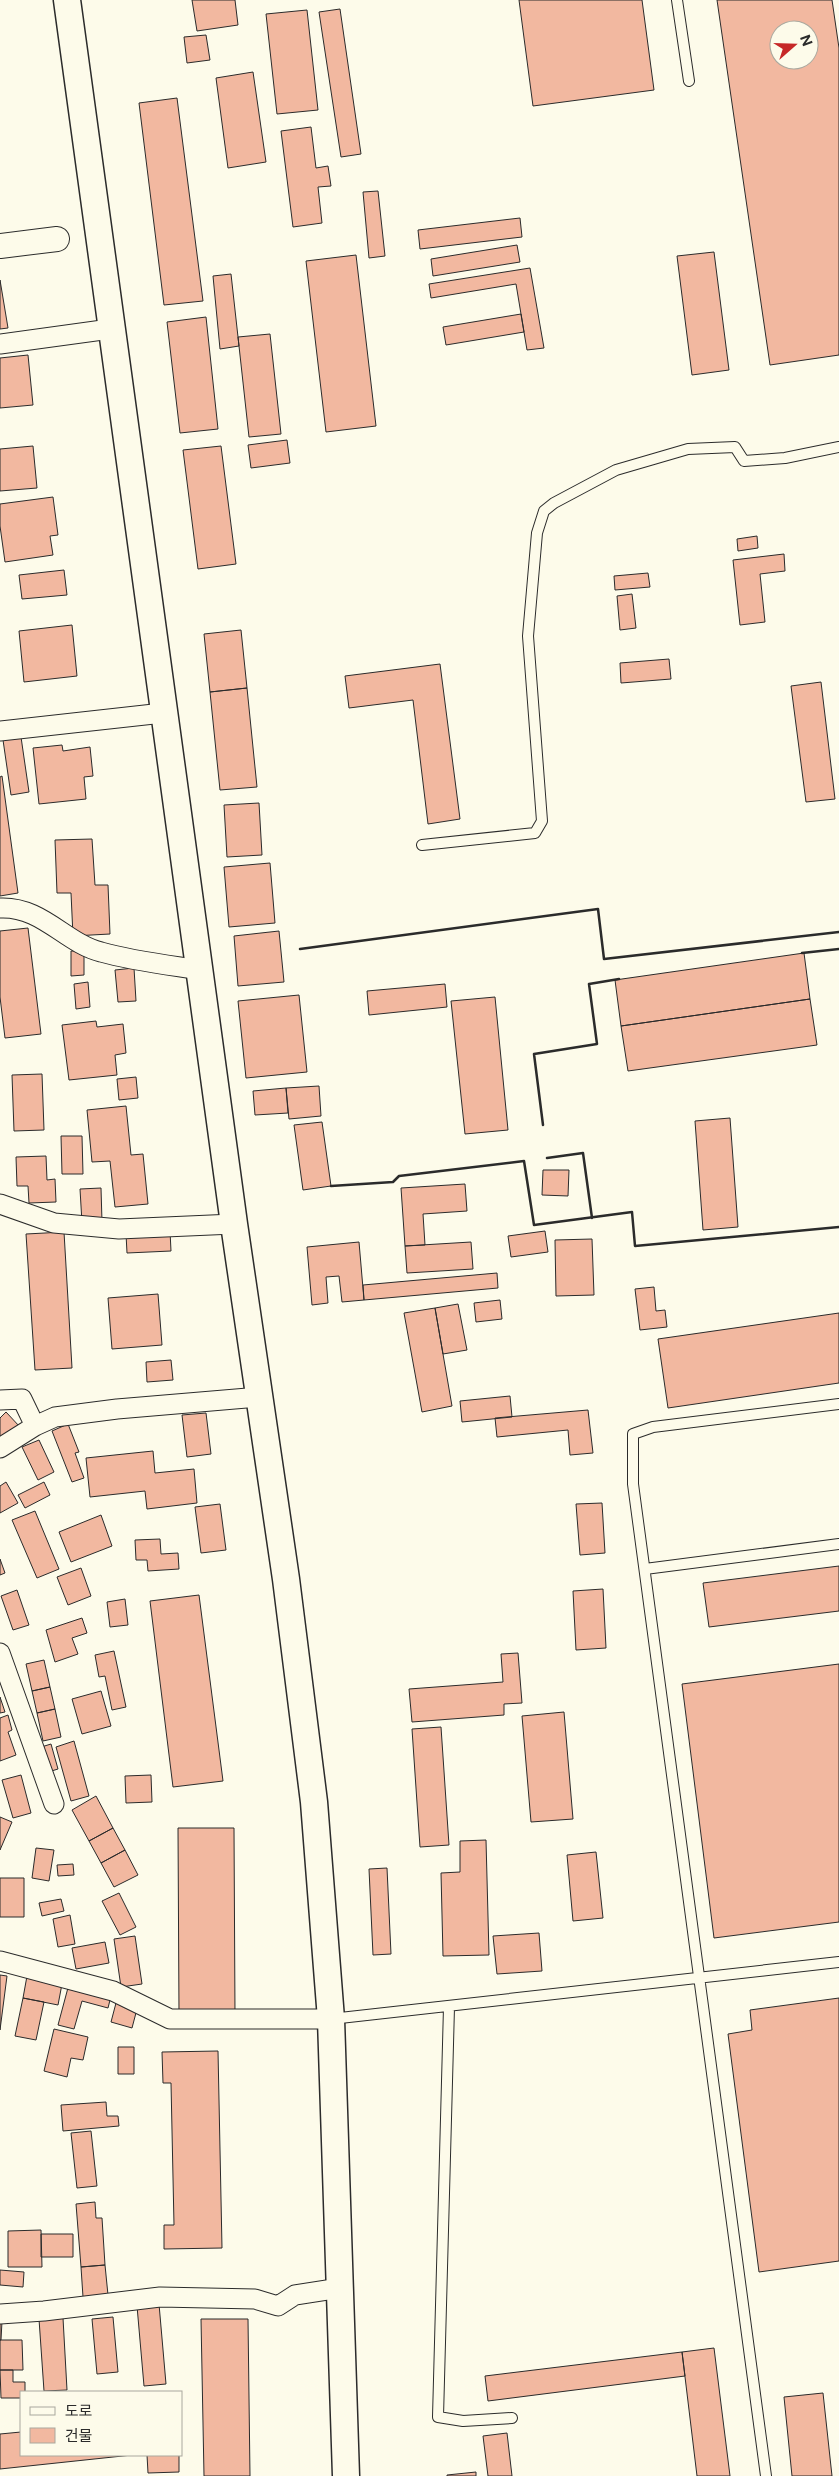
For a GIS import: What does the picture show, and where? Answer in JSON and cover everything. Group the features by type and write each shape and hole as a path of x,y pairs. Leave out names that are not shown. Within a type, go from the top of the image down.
{"main road":[{"path":"67,0 163,713 258,1397 286,1579 313,1792 323,1892 331,2020 346,2476"}],"street":[{"path":"0,246 58,239"},
{"path":"0,344 110,329"},
{"path":"0,731 163,713"},
{"path":"0,908 20,911 50,922 74,940 100,952 200,970"},
{"path":"0,1204 54,1223 118,1229 234,1224"},
{"path":"0,1448 35,1426 55,1417 117,1409 258,1397"},
{"path":"0,1400 22,1399 35,1426"},
{"path":"0,1654 54,1804"},
{"path":"0,1961 113,1991 170,2019 331,2020"},
{"path":"0,2314 44,2311 160,2297 255,2299 278,2306 295,2295 340,2288"}],"lane":[{"path":"677,0 688,81"},
{"path":"422,846 535,833 542,821 528,636 537,533 544,510 616,470 688,449 735,447 744,461 785,458 839,447"},
{"path":"766,2476 633,1484 633,1434 653,1427 839,1404"},
{"path":"645,1569 839,1544"},
{"path":"331,2020 839,1962"},
{"path":"448,2007 438,2417 463,2421 512,2418"}],"building":[{"path":"192,0 235,0 238,25 197,31"},
{"path":"519,0 642,0 654,90 533,106"},
{"path":"717,0 832,0 839,48 839,355 770,365"},
{"path":"340,9 361,154 341,157 319,12"},
{"path":"307,10 318,110 277,114 266,14"},
{"path":"206,35 210,60 187,63 184,37"},
{"path":"253,72 266,162 228,168 216,78"},
{"path":"177,98 203,301 164,305 139,103"},
{"path":"311,127 316,168 328,166 331,186 318,187 322,223 293,227 281,131"},
{"path":"378,191 385,256 369,258 363,192"},
{"path":"520,218 522,237 420,249 418,230"},
{"path":"517,245 520,262 433,276 431,259"},
{"path":"714,252 729,370 692,375 677,256"},
{"path":"356,255 376,426 326,432 306,261"},
{"path":"530,268 544,348 527,350 516,284 431,298 429,284"},
{"path":"231,274 239,346 220,349 213,276"},
{"path":"0,280 8,328 0,329"},
{"path":"521,314 524,332 446,345 443,327"},
{"path":"206,317 218,429 180,433 167,322"},
{"path":"270,334 281,434 249,437 238,337"},
{"path":"28,355 33,405 0,408 0,358"},
{"path":"287,440 290,463 251,468 248,445"},
{"path":"33,446 37,488 0,491 0,449"},
{"path":"221,446 236,564 198,569 183,450"},
{"path":"53,497 58,535 50,536 53,555 5,562 0,526 0,504"},
{"path":"757,536 758,548 738,551 737,539"},
{"path":"784,554 785,571 760,574 765,622 740,625 733,560"},
{"path":"64,570 67,595 22,599 19,575"},
{"path":"648,573 650,587 615,590 614,576"},
{"path":"632,594 636,628 620,630 617,596"},
{"path":"72,625 77,676 24,682 19,631"},
{"path":"241,630 247,688 210,692 204,634"},
{"path":"669,659 671,679 621,683 620,663"},
{"path":"440,664 460,819 428,824 413,700 349,708 345,676"},
{"path":"821,682 835,799 806,802 791,686"},
{"path":"247,688 257,787 220,790 210,692"},
{"path":"21,737 29,792 11,795 3,740"},
{"path":"62,745 63,751 90,747 93,776 84,777 86,799 39,804 33,748"},
{"path":"2,776 18,893 0,896 0,777"},
{"path":"259,803 262,855 227,857 224,805"},
{"path":"92,839 95,885 108,885 110,934 73,936 71,893 57,893 55,840"},
{"path":"270,863 275,923 229,927 224,867"},
{"path":"28,928 41,1034 5,1038 0,997 0,931"},
{"path":"279,931 284,982 238,986 234,936"},
{"path":"71,951 84,951 84,975 71,976"},
{"path":"804,953 810,999 621,1026 615,980"},
{"path":"134,968 136,1001 118,1002 115,970"},
{"path":"88,982 90,1007 76,1009 74,984"},
{"path":"445,984 447,1007 369,1015 367,991"},
{"path":"299,995 307,1072 246,1078 238,1001"},
{"path":"495,997 508,1130 465,1134 451,1001"},
{"path":"810,999 817,1045 628,1071 621,1026"},
{"path":"96,1021 97,1027 123,1024 126,1053 115,1055 117,1075 69,1080 62,1025"},
{"path":"42,1074 44,1130 14,1131 12,1075"},
{"path":"136,1077 138,1098 119,1100 117,1079"},
{"path":"319,1086 321,1116 289,1119 286,1088"},
{"path":"286,1088 288,1113 255,1115 253,1091"},
{"path":"126,1106 131,1155 143,1154 148,1204 115,1207 110,1161 92,1162 87,1110"},
{"path":"730,1118 738,1227 703,1230 695,1121"},
{"path":"322,1122 331,1186 303,1190 294,1125"},
{"path":"61,1136 82,1136 83,1174 62,1174"},
{"path":"46,1156 47,1180 55,1179 56,1202 29,1203 28,1186 17,1186 16,1157"},
{"path":"543,1170 569,1170 568,1196 542,1195"},
{"path":"465,1184 467,1211 423,1214 425,1245 405,1246 401,1188"},
{"path":"101,1188 102,1222 82,1223 80,1189"},
{"path":"170,1231 171,1251 127,1253 126,1234"},
{"path":"545,1231 548,1252 511,1257 508,1236"},
{"path":"64,1232 72,1368 35,1370 26,1234"},
{"path":"592,1239 594,1295 556,1296 555,1240"},
{"path":"359,1242 364,1300 342,1302 339,1276 326,1277 328,1303 312,1305 307,1247"},
{"path":"471,1242 473,1269 407,1273 405,1246"},
{"path":"497,1273 498,1288 364,1300 363,1285"},
{"path":"654,1287 656,1311 665,1310 667,1327 640,1330 635,1289"},
{"path":"158,1294 162,1345 112,1349 108,1298"},
{"path":"500,1300 502,1319 476,1322 474,1303"},
{"path":"458,1304 467,1350 443,1354 435,1308"},
{"path":"435,1308 452,1406 422,1412 404,1313"},
{"path":"839,1313 839,1383 668,1408 658,1339"},
{"path":"171,1360 173,1380 147,1382 146,1362"},
{"path":"510,1396 512,1417 462,1422 460,1401"},
{"path":"588,1410 593,1453 570,1455 568,1430 497,1437 495,1418"},
{"path":"6,1412 20,1427 0,1445 0,1418"},
{"path":"206,1413 211,1454 187,1457 182,1415"},
{"path":"68,1424 79,1452 75,1453 84,1478 72,1482 52,1431"},
{"path":"39,1440 54,1472 38,1480 22,1447"},
{"path":"153,1451 155,1473 194,1469 197,1503 147,1509 145,1491 90,1497 86,1458"},
{"path":"6,1482 18,1503 0,1513 0,1486"},
{"path":"44,1482 50,1495 25,1508 18,1495"},
{"path":"602,1503 605,1553 580,1555 576,1504"},
{"path":"220,1504 226,1550 201,1553 195,1507"},
{"path":"35,1511 59,1569 37,1578 12,1520"},
{"path":"101,1515 112,1546 71,1562 59,1532"},
{"path":"160,1539 161,1554 178,1553 179,1569 148,1571 147,1560 136,1560 135,1540"},
{"path":"0,1559 5,1573 0,1575"},
{"path":"839,1566 839,1611 709,1627 703,1583"},
{"path":"81,1568 91,1596 68,1605 57,1577"},
{"path":"603,1589 606,1648 576,1650 573,1591"},
{"path":"17,1590 29,1625 13,1630 1,1596"},
{"path":"199,1595 223,1781 173,1787 150,1601"},
{"path":"125,1599 128,1625 110,1627 107,1602"},
{"path":"82,1618 87,1633 72,1638 78,1654 55,1662 46,1630"},
{"path":"114,1651 126,1707 112,1710 105,1676 99,1677 95,1655"},
{"path":"518,1653 522,1703 504,1704 504,1715 412,1722 409,1689 503,1682 501,1654"},
{"path":"44,1660 50,1687 32,1691 26,1664"},
{"path":"839,1664 839,1922 714,1938 682,1684"},
{"path":"50,1687 55,1709 37,1713 32,1691"},
{"path":"101,1691 111,1726 82,1734 72,1699"},
{"path":"0,1697 5,1712 0,1713"},
{"path":"55,1709 61,1737 43,1741 37,1713"},
{"path":"564,1712 573,1819 531,1822 522,1716"},
{"path":"8,1715 12,1730 8,1732 16,1755 0,1761 0,1718"},
{"path":"441,1727 449,1845 420,1847 412,1729"},
{"path":"74,1741 89,1796 71,1801 56,1747"},
{"path":"51,1744 58,1769 45,1773 38,1748"},
{"path":"21,1775 31,1813 13,1818 2,1780"},
{"path":"151,1775 152,1802 126,1803 125,1776"},
{"path":"96,1796 113,1828 89,1841 72,1810"},
{"path":"0,1817 12,1822 0,1850"},
{"path":"113,1828 125,1850 101,1863 89,1841"},
{"path":"178,1828 234,1828 235,2015 179,2015"},
{"path":"486,1840 489,1955 443,1956 441,1873 460,1872 460,1841"},
{"path":"36,1848 54,1850 49,1881 32,1878"},
{"path":"125,1850 138,1875 114,1887 101,1863"},
{"path":"596,1852 603,1918 573,1921 567,1855"},
{"path":"73,1864 74,1875 58,1876 57,1865"},
{"path":"387,1868 391,1954 373,1955 369,1869"},
{"path":"0,1878 24,1878 24,1917 0,1917"},
{"path":"119,1893 136,1927 120,1935 102,1901"},
{"path":"61,1899 64,1911 42,1916 39,1903"},
{"path":"70,1915 75,1944 58,1947 53,1919"},
{"path":"539,1933 542,1971 497,1974 493,1936"},
{"path":"135,1936 142,1984 121,1987 114,1939"},
{"path":"105,1942 109,1963 76,1969 72,1948"},
{"path":"0,1975 7,1976 0,2030"},
{"path":"27,1976 62,1984 58,2005 23,1998"},
{"path":"69,1984 111,1996 108,2008 82,2001 74,2029 58,2025"},
{"path":"23,1998 44,2002 36,2040 15,2036"},
{"path":"839,1998 839,2261 759,2272 728,2034 752,2030 750,2010"},
{"path":"116,2003 137,2009 132,2028 111,2022"},
{"path":"54,2029 88,2037 83,2060 71,2058 67,2077 44,2071"},
{"path":"118,2047 134,2047 134,2074 118,2074"},
{"path":"218,2051 222,2248 164,2249 164,2225 174,2225 171,2083 163,2083 162,2052"},
{"path":"106,2102 107,2116 118,2116 119,2126 63,2131 61,2105"},
{"path":"91,2131 97,2186 77,2188 71,2133"},
{"path":"95,2202 96,2218 102,2218 105,2265 81,2267 76,2204"},
{"path":"41,2230 42,2267 8,2267 8,2231"},
{"path":"41,2234 73,2234 73,2257 41,2257"},
{"path":"105,2265 108,2295 83,2297 81,2267"},
{"path":"0,2270 24,2272 23,2287 0,2285"},
{"path":"159,2304 166,2384 144,2386 137,2306"},
{"path":"113,2317 118,2372 97,2374 92,2319"},
{"path":"63,2318 67,2390 44,2391 39,2319"},
{"path":"201,2319 248,2319 250,2476 204,2476"},
{"path":"0,2321 2,2321 1,2340 0,2340"},
{"path":"0,2340 22,2340 23,2370 0,2370"},
{"path":"714,2348 730,2476 697,2476 682,2352"},
{"path":"682,2352 685,2376 488,2401 485,2376"},
{"path":"0,2370 13,2370 13,2382 25,2382 25,2391 20,2391 20,2398 1,2398"},
{"path":"823,2393 832,2476 792,2476 784,2397"},
{"path":"20,2432 20,2456 123,2456 0,2469 0,2434"},
{"path":"507,2433 512,2476 488,2476 483,2436"},
{"path":"147,2456 179,2456 179,2472 148,2473"},
{"path":"476,2472 476,2476 447,2476 447,2475"}],"wall":[{"path":"300,949 598,909 604,959 839,932"},
{"path":"802,953 839,949"},
{"path":"543,1125 534,1054 597,1044 589,984 619,979"},
{"path":"547,1158 583,1153 592,1218"},
{"path":"331,1186 393,1182 399,1176 524,1161 534,1225 632,1212 635,1246 839,1227"}]}
